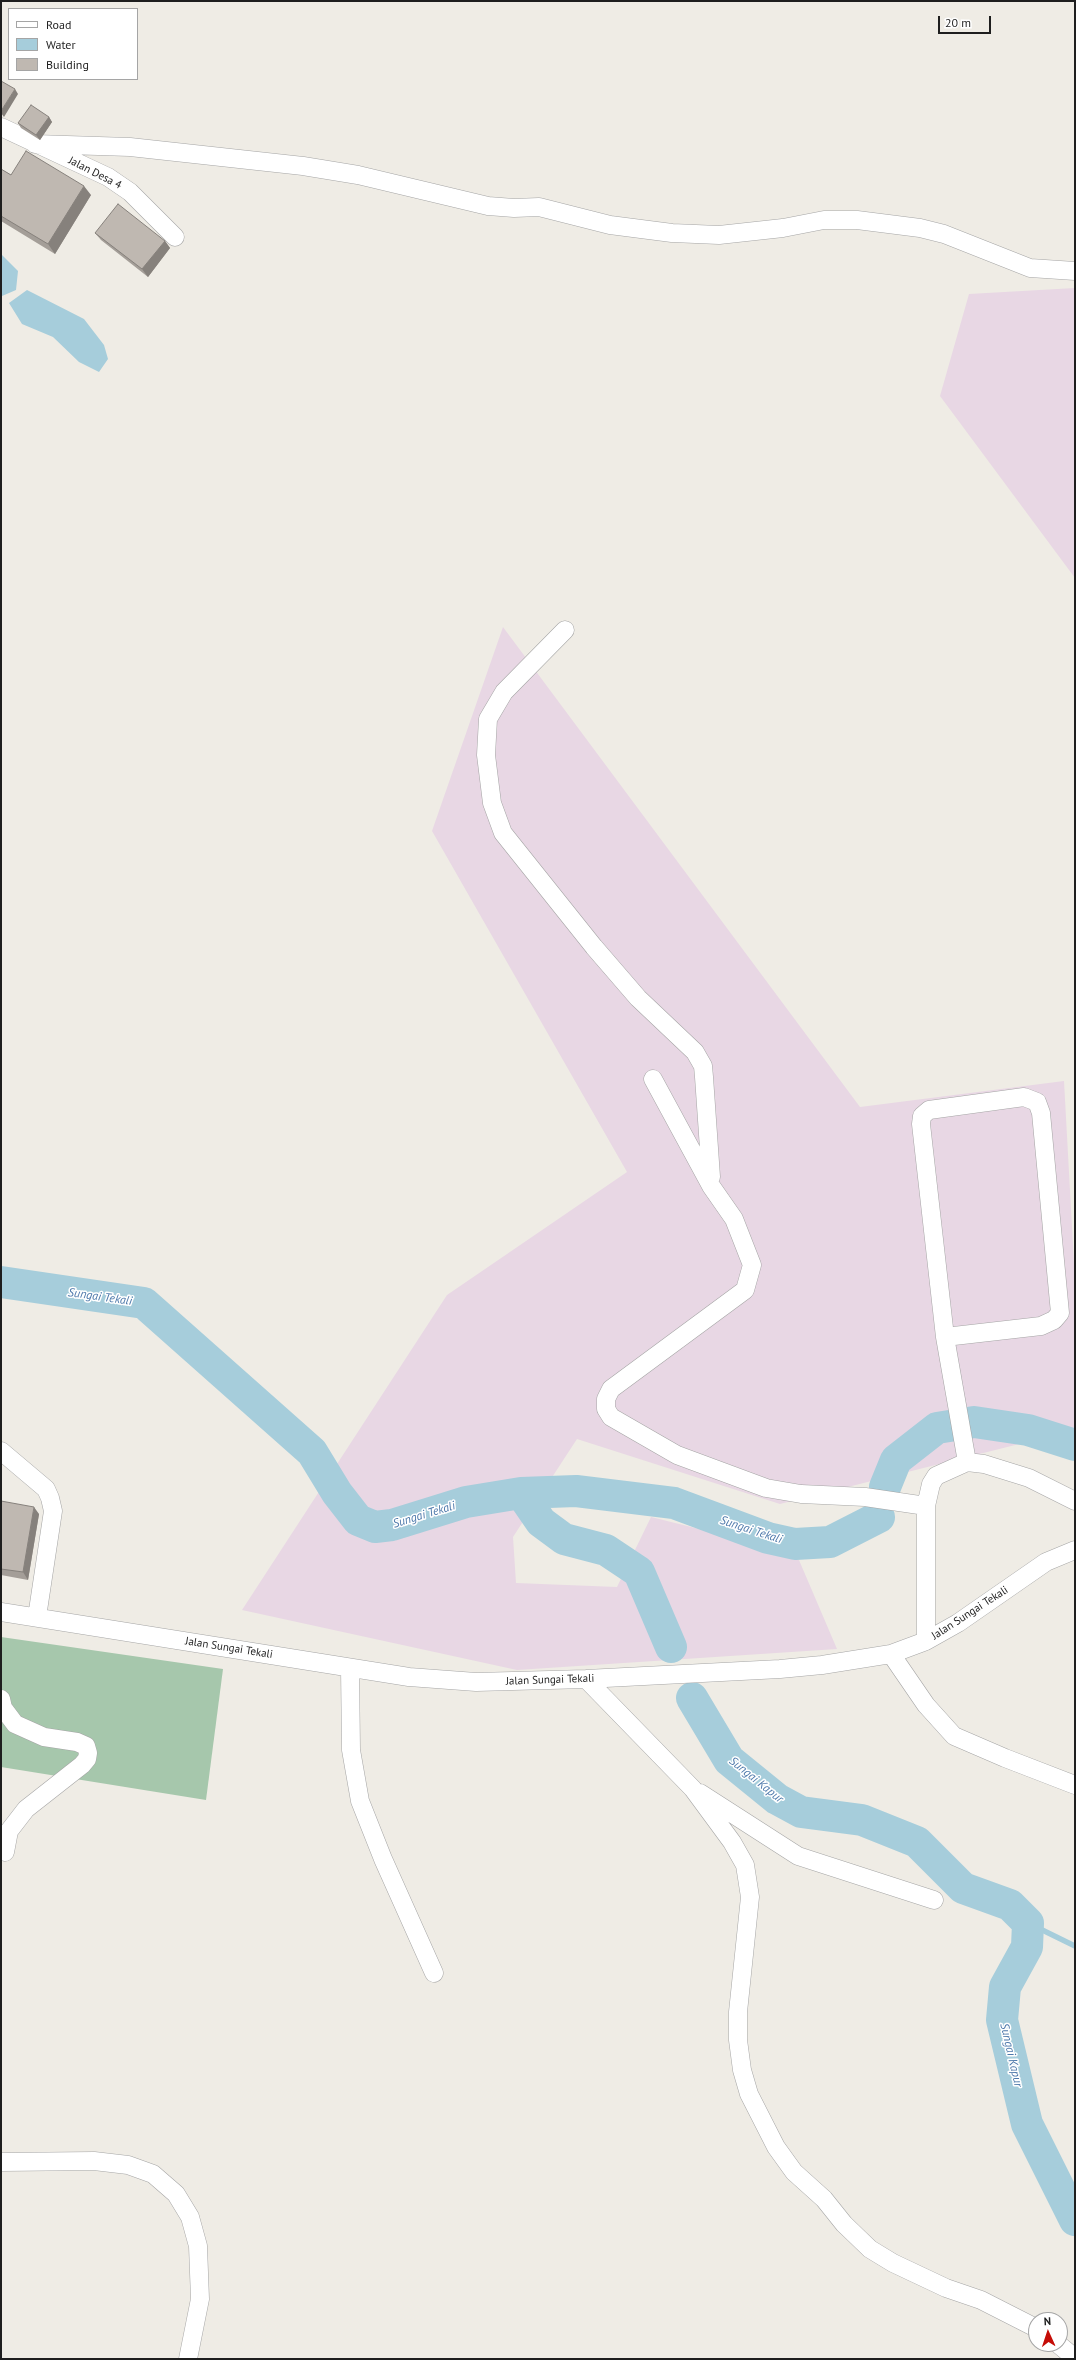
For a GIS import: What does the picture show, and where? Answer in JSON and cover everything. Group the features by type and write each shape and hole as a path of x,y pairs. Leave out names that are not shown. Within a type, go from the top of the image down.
{"street":[{"name":"Jalan Desa 4","path":"1,127 108,177 130,192 175,237"},
{"path":"35,144 130,147 303,166 358,176 488,206 514,208 539,207 610,225 672,233 719,234 783,228 836,219 873,222 920,228 944,234 1030,268 1075,271"},
{"path":"565,630 504,692 488,719 486,755 492,803 503,833 594,947 638,998 695,1052 702,1066 704,1077 711,1186"},
{"path":"653,1079 711,1186 734,1219 750,1255 752,1265 745,1290 611,1389 606,1399 606,1409 611,1417 677,1455 766,1488 801,1494 865,1497 926,1506"},
{"path":"945,1337 1041,1326 1054,1320 1060,1313 1041,1113 1037,1102 1024,1097 929,1110 922,1116 921,1124 945,1337 967,1462"},
{"path":"1,1451 46,1489 53,1511 37,1618"},
{"path":"926,1641 926,1506 931,1484 936,1476 967,1462 984,1464 1029,1478 1075,1501"},
{"name":"Jalan Sungai Tekali","path":"1,1612 409,1677 476,1682 586,1679 808,1666 891,1654 926,1641 958,1623 1046,1562 1075,1550"},
{"path":"891,1654 926,1705 954,1736 1075,1785"},
{"path":"350,1668 351,1750 360,1801 434,1973"},
{"path":"586,1679 693,1789 732,1842 745,1865 750,1898 738,2012 738,2040 742,2070 749,2094 776,2147 794,2172 824,2199 844,2224 870,2249 893,2263 946,2288 981,2300 1028,2324"},
{"path":"1,1699 4,1708 15,1724 44,1737 77,1742 86,1746 88,1753 87,1759 82,1766 26,1810 9,1831 5,1852"},
{"path":"693,1789 798,1856 934,1900"},
{"path":"1,2162 112,2162 141,2169 171,2189 190,2217 198,2246 200,2299 188,2359"}],"shaded area":[{"path":"1075,288 1075,578 940,396 969,294"},
{"path":"503,627 860,1107 1064,1081 1075,1282 1075,1430 780,1504 577,1439 513,1537 516,1583 617,1587 651,1517 796,1553 837,1649 517,1670 242,1610 447,1295 627,1172 432,831"}],"green space":[{"path":"1,1637 223,1669 206,1800 1,1767"}],"water":[{"path":"1,254 18,271 16,290 2,296"},
{"path":"27,290 84,319 104,345 108,359 99,372 79,362 53,337 22,324 9,303"}],"building":[{"path":"1,81 15,89 1,111"},
{"path":"31,105 49,117 36,135 18,123"},
{"path":"26,151 84,186 48,244 1,216 1,169 11,175"},
{"path":"118,204 165,241 142,269 95,233"},
{"path":"1,1501 34,1507 23,1572 1,1569"}],"waterway":[{"name":"Sungai Tekali","path":"1,1282 144,1303 312,1452 337,1493 358,1520 375,1527 392,1525 466,1502 521,1493 576,1491 674,1503 768,1538 795,1544 830,1542 879,1517"},
{"name":"Sungai Tekali","path":"885,1487 896,1460 937,1428 974,1422 1028,1430 1075,1445"},
{"name":"Sungai Kapur","path":"521,1493 541,1522 564,1539 606,1550 639,1572 671,1647"},
{"name":"Sungai Kapur","path":"692,1698 729,1760 777,1799 801,1812 862,1820 917,1842 963,1888 1010,1905 1028,1923 1027,1947 1005,1987 1002,2020 1027,2124 1075,2220"},
{"path":"1028,1923 1075,1946"}]}
